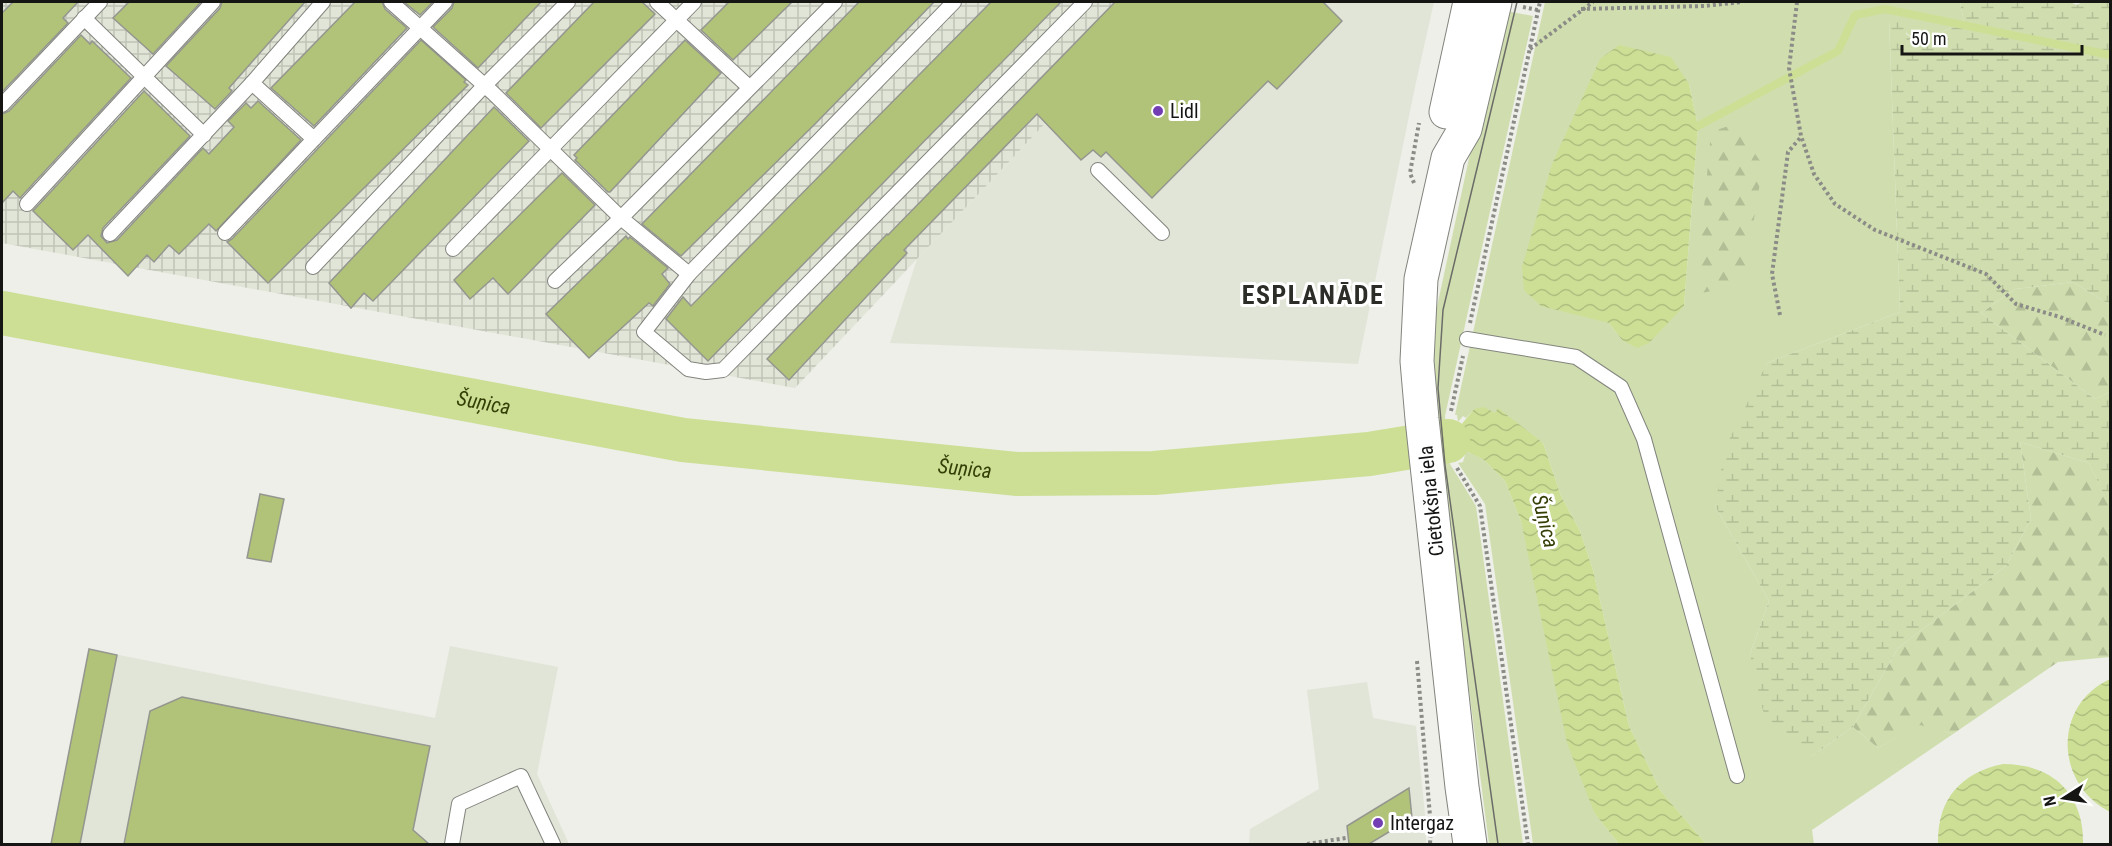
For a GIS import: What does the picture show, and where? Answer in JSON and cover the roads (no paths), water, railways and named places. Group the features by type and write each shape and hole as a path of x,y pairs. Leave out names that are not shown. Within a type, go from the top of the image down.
{"street":[{"name":"Cietokšņa iela","path":"1448,158 1443,124 1470,2"},
{"name":"Cietokšņa iela","path":"1470,844 1462,787 1436,417 1417,361 1421,279 1448,158 1465,129 1495,2"},
{"path":"1450,844 1462,787"}],"lane":[{"path":"2,105 100,2"},
{"path":"27,204 213,2"},
{"path":"110,234 252,83 323,2"},
{"path":"391,2 484,86 621,218 689,274"},
{"path":"225,233 445,2"},
{"path":"313,267 484,86 568,2"},
{"path":"657,2 748,87"},
{"path":"453,249 694,2"},
{"path":"555,281 621,218 834,2"},
{"path":"954,2 689,274 644,332 688,369 706,372 723,370 1085,2"},
{"path":"84,18 204,135"},
{"path":"252,83 314,139"},
{"path":"1098,170 1162,233"},
{"path":"1467,339 1576,357 1621,387 1644,439 1737,776"},
{"path":"452,844 459,804 521,776 553,844"}],"water":[{"path":"1619,45 1671,57 1689,84 1698,126 1684,306 1649,343 1637,348 1622,340 1609,323 1541,306 1524,290 1522,267 1552,164 1600,59"},
{"path":"1484,407 1495,413 1498,408 1543,443 1561,496 1580,531 1593,570 1629,726 1660,790 1706,844 1619,844 1595,814 1567,743 1521,521 1505,481 1484,460 1466,451 1390,461 1386,438 1461,425 1474,409"},
{"path":"2110,679 2110,812 2092,799 2079,783 2071,765 2068,745 2070,726 2078,707 2091,691"},
{"path":"2003,764 2037,769 2062,785 2078,810 2083,844 1938,844 1942,814 1954,791 1975,774"}],"waterway":[{"path":"1698,126 1838,51 1855,15 1885,9 2110,55"},
{"name":"Šuņica","path":"2,313 683,440 1018,474 1154,473 1369,454 1448,441"}],"tram line":[{"path":"1498,844 1445,465 1438,388 1443,310 1517,2"}],"place":[{"name":"Lidl","path":"1158,111"},
{"name":"Intergaz","path":"1378,823"}],"district":[{"name":"ESPLANĀDE","path":"1313,295"}]}
